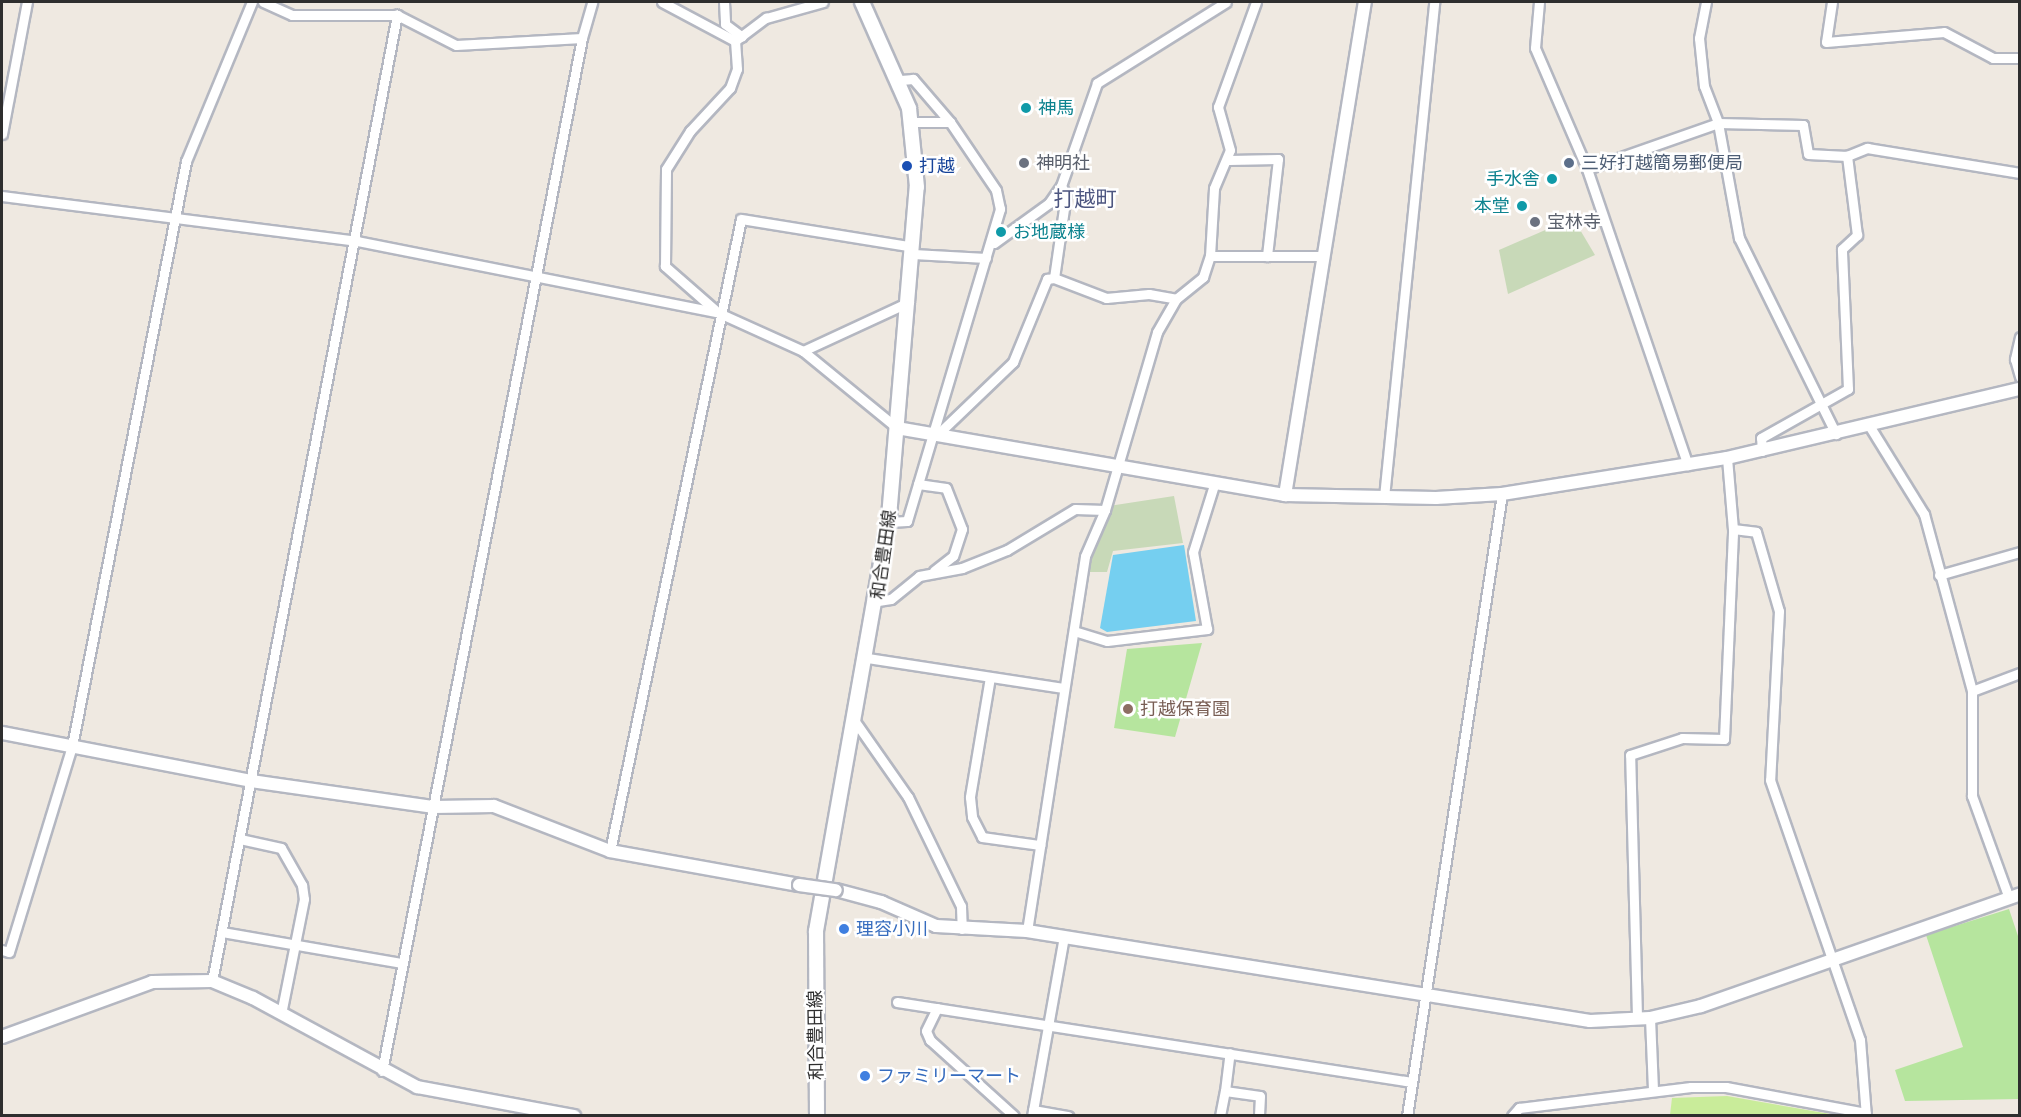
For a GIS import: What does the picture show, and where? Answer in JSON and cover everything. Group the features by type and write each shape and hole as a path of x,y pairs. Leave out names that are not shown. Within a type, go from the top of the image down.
{"main road":[{"name":"和合豊田線","path":"818,1116 816,931 878,601 889,522 913,251 917,163 912,122 900,80 862,2"}],"street":[{"path":"2,134 27,2"},
{"path":"2,950 9,952 72,746 186,161 252,2"},
{"path":"263,2 292,15 397,15 456,45 582,38"},
{"path":"382,1071 582,38 592,2"},
{"path":"662,2 738,39"},
{"path":"724,2 725,24 738,39 737,69 730,88 690,131 666,169 661,250 665,266 682,287 719,313 803,351 897,428 936,432 1215,485 1285,495 1384,497 1502,494 1762,451 1870,427 2019,388"},
{"path":"738,39 766,18 823,2"},
{"path":"994,243 1049,203 1061,186 1097,83 1226,2"},
{"path":"1027,931 1085,556 1105,510 1152,345 1176,299 1203,277 1210,256 1214,188 1229,160 1218,107 1256,2"},
{"path":"1285,495 1321,256 1365,2"},
{"path":"1384,497 1434,2"},
{"path":"1539,2 1535,48 1587,169 1688,465"},
{"path":"1706,2 1699,38 1704,86 1718,123 1739,238 1824,402 1836,434"},
{"path":"1832,2 1826,42 1944,32 1993,57 2019,58"},
{"path":"212,981 357,241 397,15"},
{"path":"889,522 907,521 936,432 986,258 994,243 998,221 996,190 950,122 913,79 900,80"},
{"path":"912,122 950,122"},
{"path":"1587,169 1718,123 1803,125 1808,154 1846,156 1867,148 2019,173"},
{"path":"1762,451 1761,438 1848,389 1842,249 1857,235 1846,156"},
{"path":"1229,160 1278,159 1267,256"},
{"path":"1054,278 1066,195 1061,186"},
{"path":"2,196 173,221 357,241 535,280 719,313"},
{"path":"610,851 719,313 741,219 913,251 986,258"},
{"path":"998,221 1009,231"},
{"path":"1210,256 1321,256"},
{"path":"936,432 1013,362 1047,279 1054,278 1106,298 1149,294 1176,299"},
{"path":"803,351 909,302"},
{"path":"2019,337 2015,359 2019,377"},
{"path":"2,733 251,782 434,807 494,806 610,851 836,890 881,902 936,926 1027,931 1064,936 1590,1021 1650,1018 1701,1006 2014,896 1972,796 1972,691 1924,514 1870,427"},
{"path":"1637,1017 1630,755 1682,738 1724,739 1733,529 1727,458"},
{"path":"918,484 946,488 962,529 953,556 932,573"},
{"path":"1074,631 1107,641 1207,629 1193,552 1215,485"},
{"path":"1407,1116 1502,494"},
{"path":"878,601 891,599 910,581 1007,550 1075,509 1105,510"},
{"path":"1512,1116 1519,1108 1653,1091 1726,1087 1866,1114 1866,1069 1834,958 1770,780 1779,611 1772,571 1756,532 1733,529"},
{"path":"1940,575 2019,552"},
{"path":"867,658 1064,688"},
{"path":"1972,691 2019,673"},
{"path":"990,677 970,797 972,817 982,837 1040,846"},
{"path":"854,720 908,797 961,906 962,929"},
{"path":"240,839 281,848 298,871 304,899 281,1014"},
{"path":"222,932 402,963"},
{"path":"1064,936 1046,1024 1033,1113 1068,1116"},
{"path":"2,1037 152,982 212,981 281,1014 382,1071 448,1095 574,1116"},
{"path":"897,1002 1412,1082"},
{"path":"937,1008 926,1031 930,1040 1014,1116"},
{"path":"1650,1018 1653,1091"},
{"path":"1221,1116 1230,1053"},
{"path":"1225,1090 1260,1096 1259,1116"}],"green space":[{"path":"1573,218 1595,255 1508,294 1499,250"},
{"path":"1174,496 1183,543 1113,551 1107,572 1087,572 1109,506"},
{"path":"1202,643 1175,737 1114,728 1127,649"},
{"path":"2009,909 2019,939 2019,1099 1905,1101 1895,1070 1963,1047 1926,935"},
{"path":"1727,1096 1836,1115 1670,1115 1672,1098"}],"water":[{"path":"1184,545 1196,621 1107,632 1100,628 1113,555"}],"place":[{"name":"神馬","path":"1026,108"},
{"name":"神明社","path":"1024,163"},
{"name":"三好打越簡易郵便局","path":"1569,163"},
{"name":"打越","path":"907,166"},
{"name":"手水舎","path":"1552,179"},
{"name":"本堂","path":"1522,206"},
{"name":"宝林寺","path":"1535,222"},
{"name":"お地蔵様","path":"1001,232"},
{"name":"打越保育園","path":"1128,709"},
{"name":"理容小川","path":"844,929"},
{"name":"ファミリーマート","path":"865,1076"}],"district":[{"name":"打越町","path":"1085,199"}]}
